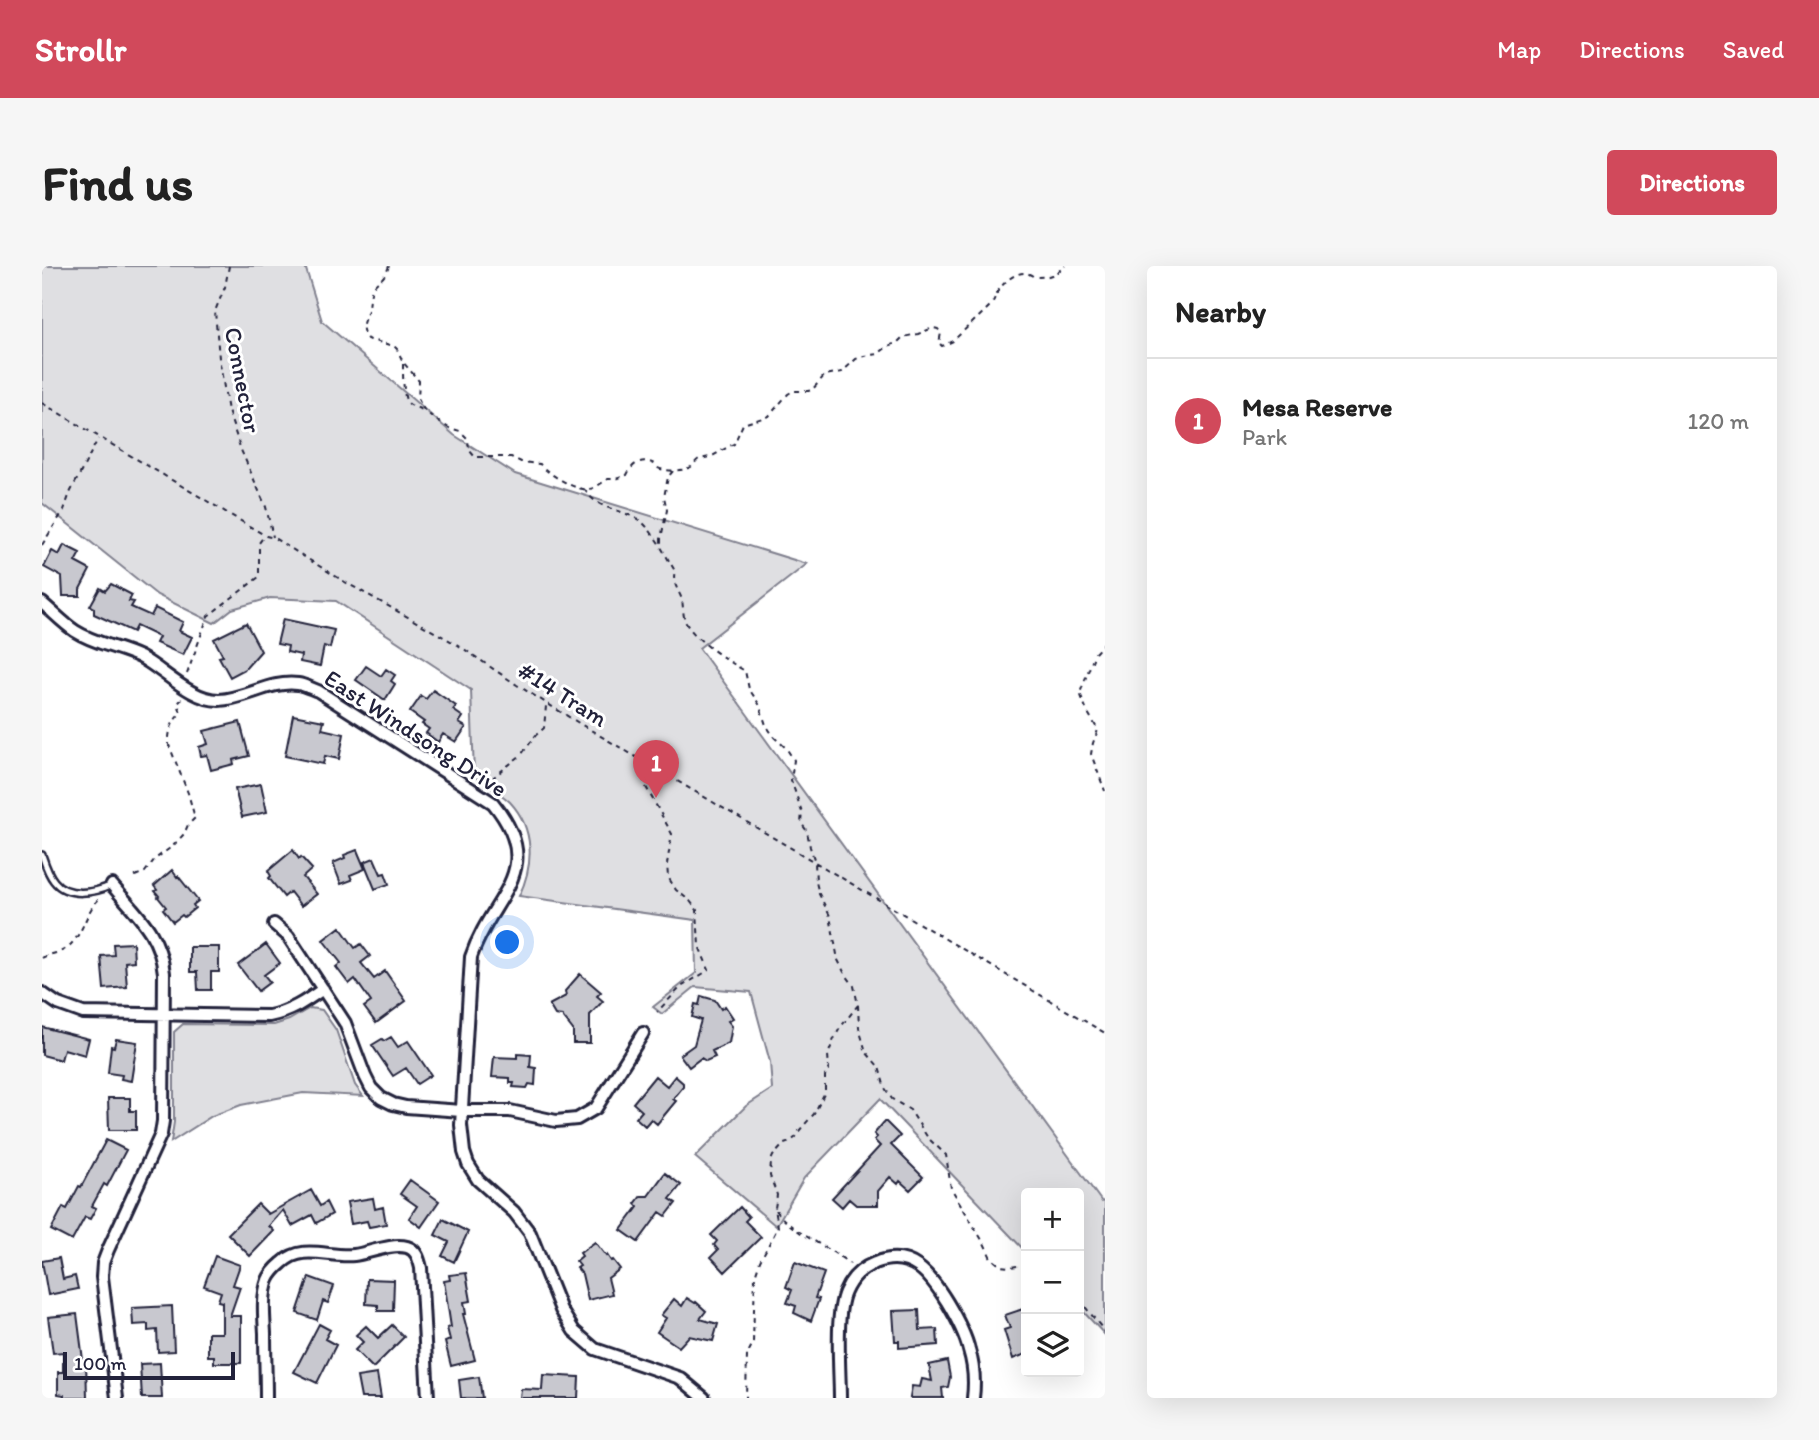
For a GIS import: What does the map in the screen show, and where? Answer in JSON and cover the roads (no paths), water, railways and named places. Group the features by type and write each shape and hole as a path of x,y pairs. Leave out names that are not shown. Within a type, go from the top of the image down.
{"street":[{"name":"East Windsong Drive","path":"42,603 74,630 153,665 198,696 218,700 281,684 298,684 318,691 493,803 499,810 513,833 517,849 516,868 476,942 471,957 461,1139 468,1164 478,1180 514,1212 530,1233 561,1310 574,1331 595,1349 680,1378 704,1398"},
{"path":"112,886 153,934 159,946 164,972 161,1134 103,1263 102,1277 117,1398"},
{"path":"274,924 288,936 345,1023 371,1088 381,1098 393,1104 462,1111 510,1111 556,1121 577,1119 596,1108 643,1033"},
{"path":"42,994 58,1004 83,1013 269,1016 294,1008 323,989"},
{"path":"266,1398 264,1305 268,1279 276,1268 296,1254 307,1252 352,1255 396,1246 414,1251 421,1268 428,1398"},
{"path":"840,1398 840,1310 845,1292 854,1278 866,1267 880,1261 898,1260 913,1263 926,1272 934,1280 957,1318 969,1350 975,1381 973,1398"}],"lane":[{"path":"42,855 57,885 89,893 112,886"}],"place":[{"name":"Mesa Reserve","path":"656,798"}]}
